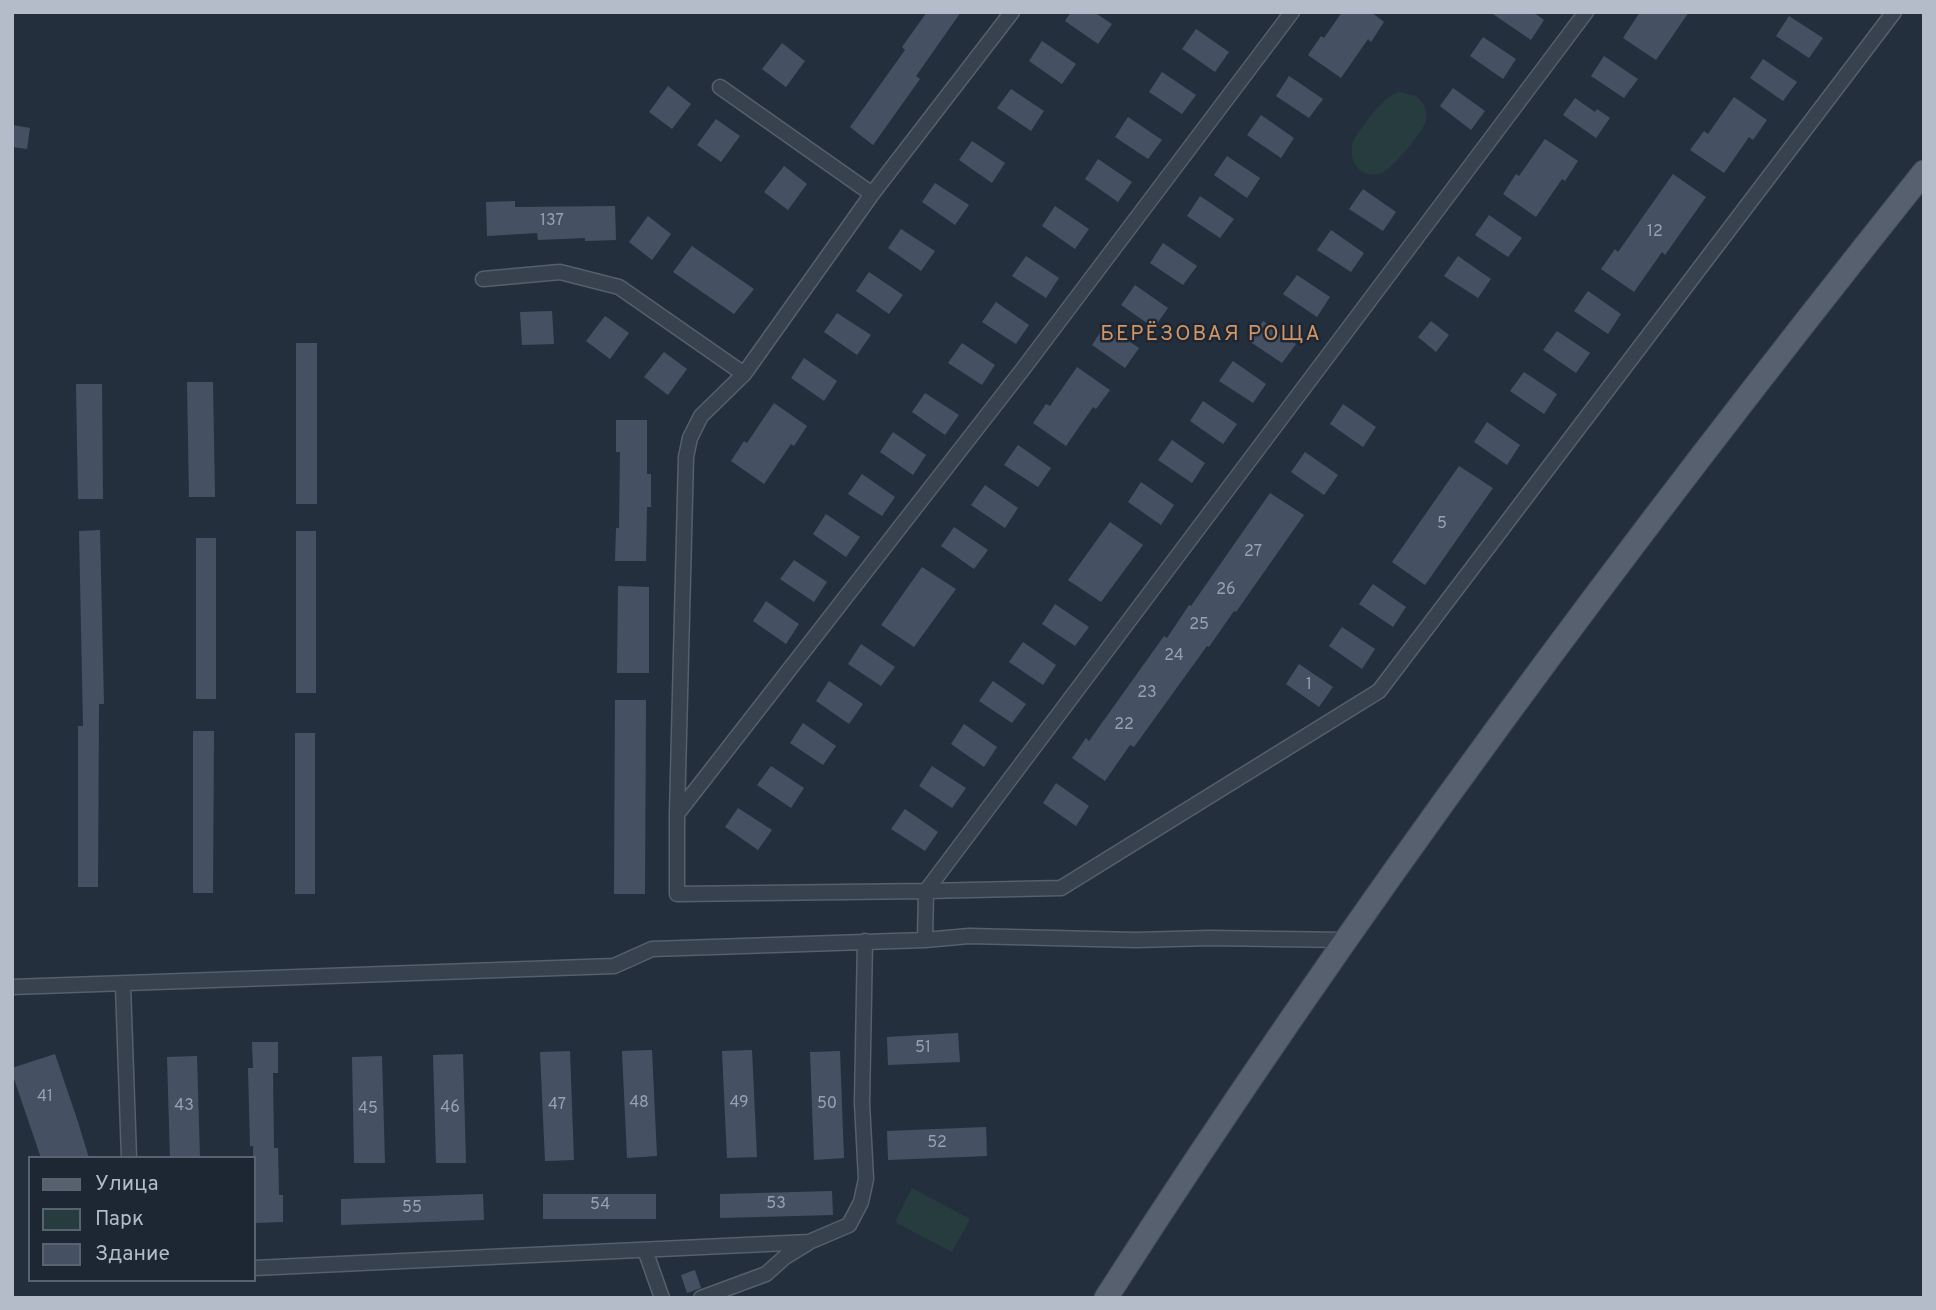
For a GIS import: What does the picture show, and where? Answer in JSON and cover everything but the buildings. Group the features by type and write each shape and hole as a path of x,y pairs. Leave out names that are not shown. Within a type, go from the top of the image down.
{"main road":[{"path":"1106,1298 1203,1146 1414,841 1614,570 1924,172"}],"street":[{"path":"1012,12 872,194 744,373 701,416 687,447 677,894 1061,888 1380,691 1894,12"},
{"path":"677,814 1023,369 1292,12"},
{"path":"925,940 926,891 1586,12"},
{"path":"720,87 872,194"},
{"path":"482,279 560,272 619,287 744,373"},
{"path":"12,987 614,966 652,949 925,940 970,936 1136,940 1345,940"},
{"path":"701,1298 766,1274 785,1257 809,1242 849,1225 861,1202 866,1179 862,1103 865,941"},
{"path":"123,985 129,1156"},
{"path":"256,1268 809,1242"},
{"path":"645,1250 662,1298"}],"green space":[{"path":"1399,92 1416,96 1421,101 1426,113 1424,125 1407,149 1387,170 1373,175 1365,173 1355,164 1352,156 1354,141 1381,104"},
{"path":"912,1188 970,1219 952,1252 895,1222"}],"district":[{"name":"БЕРЁЗОВАЯ РОЩА","path":"1211,336"}]}
